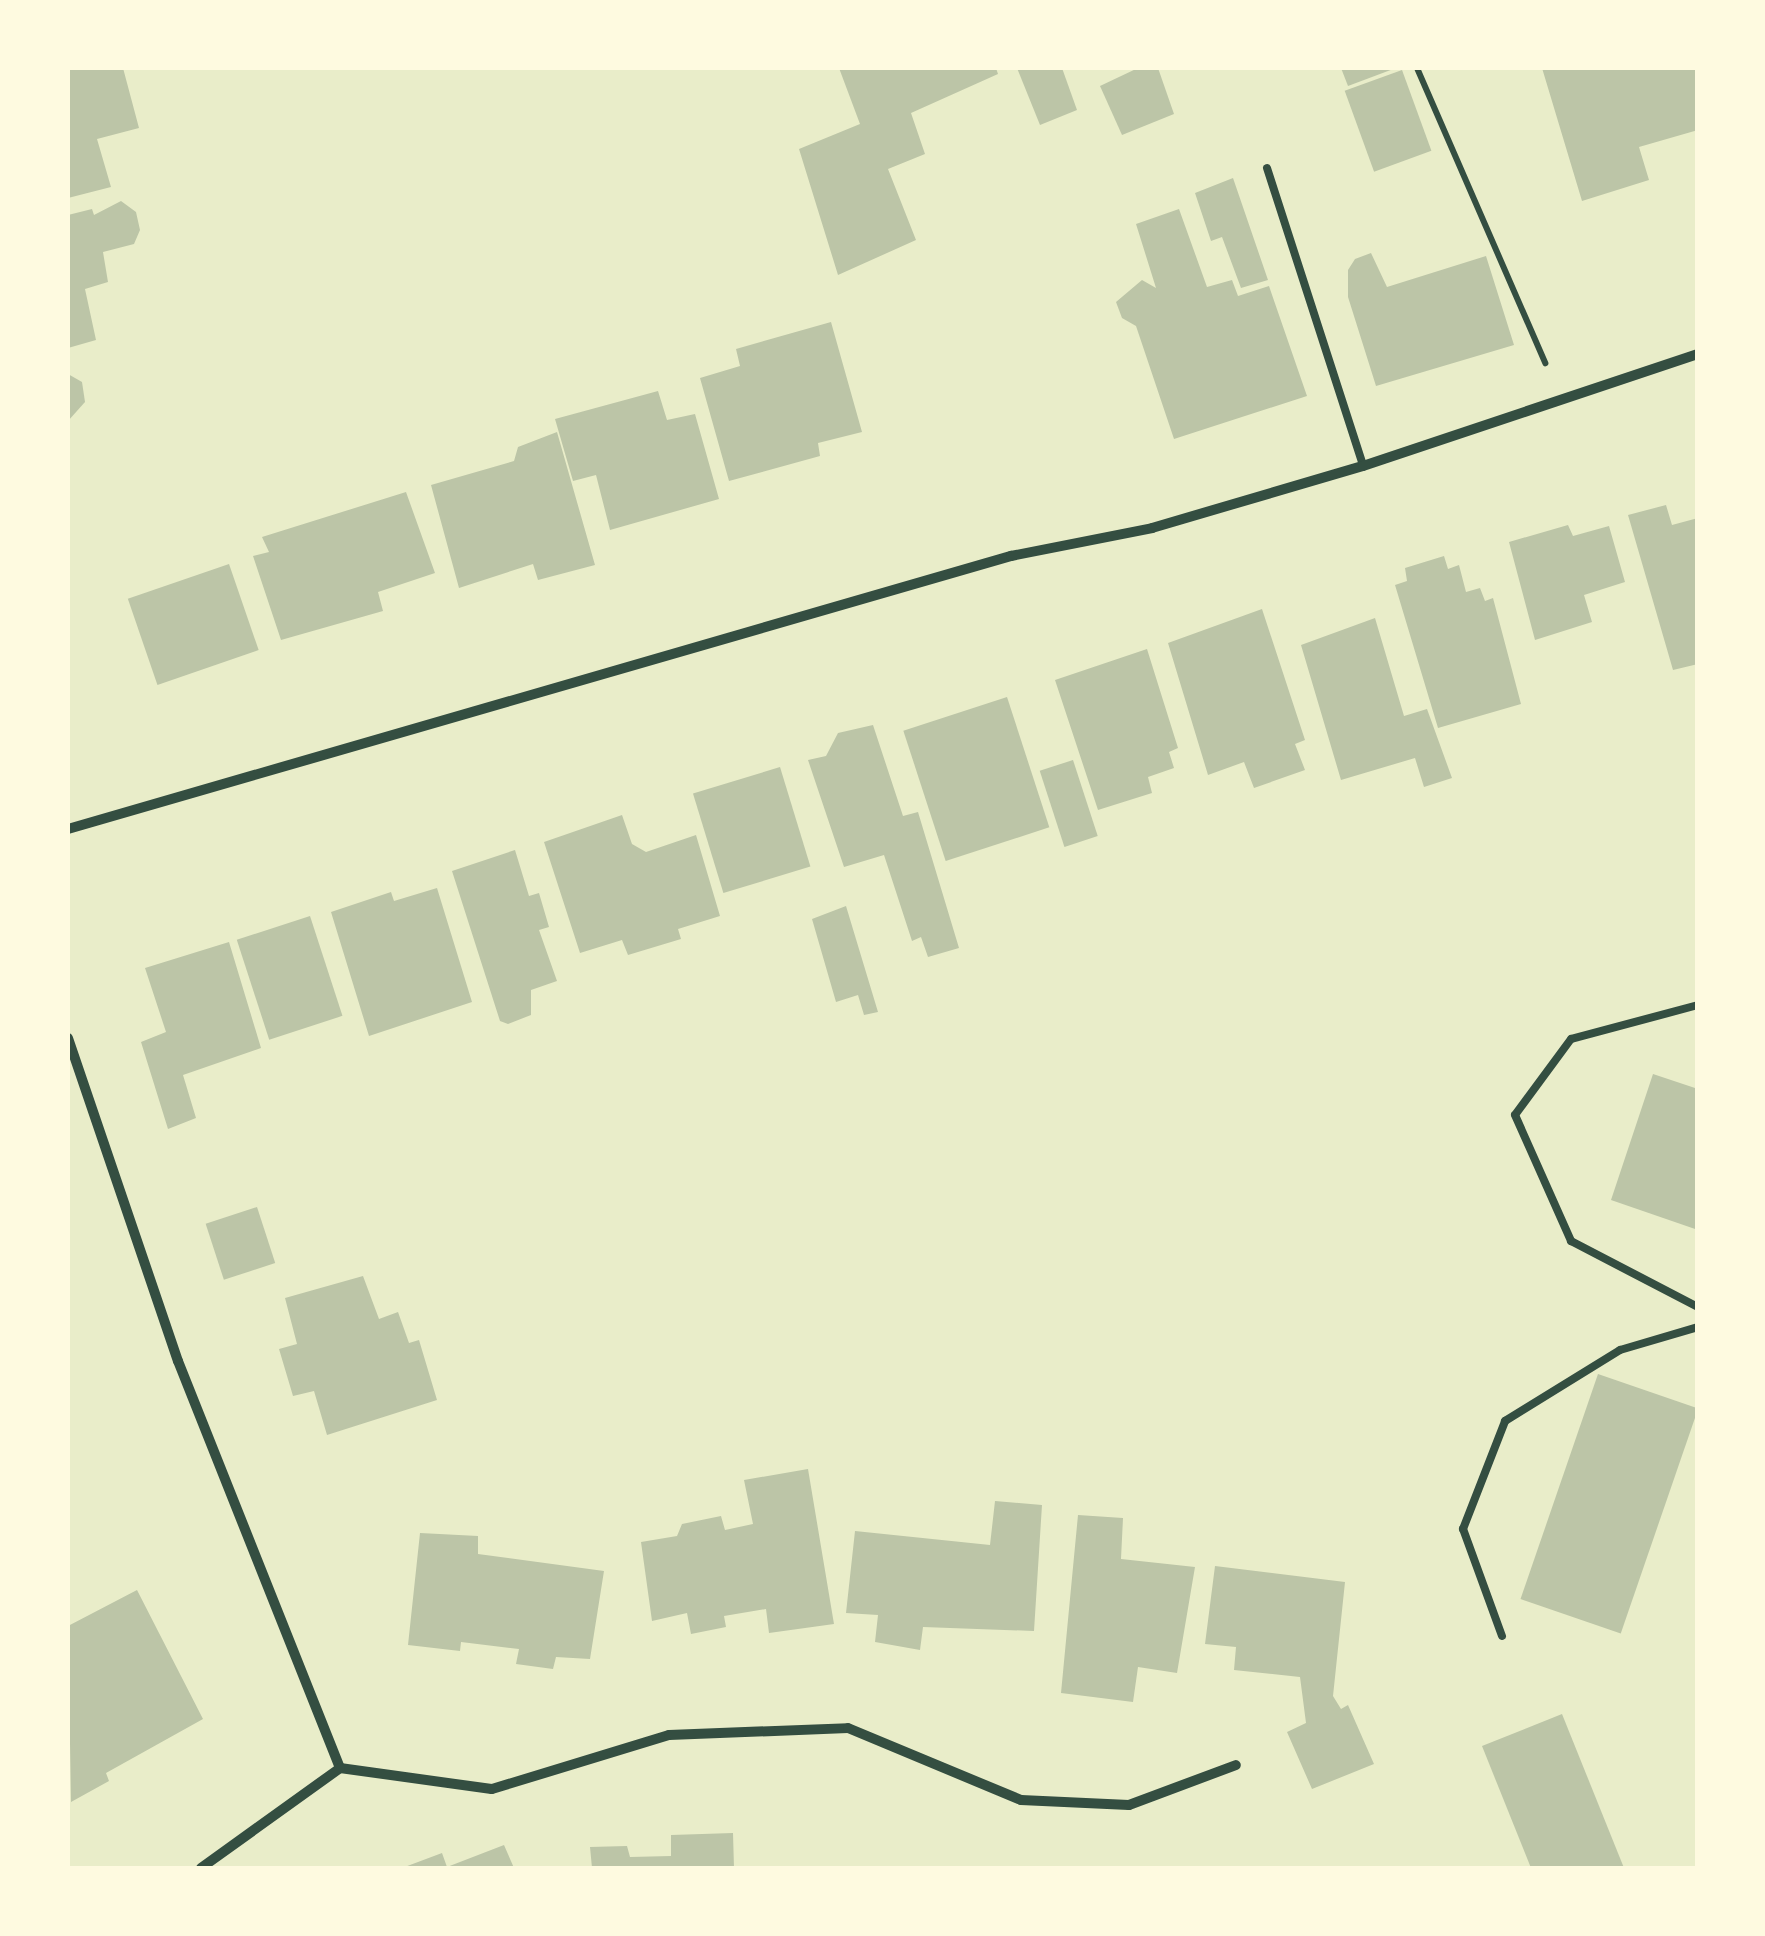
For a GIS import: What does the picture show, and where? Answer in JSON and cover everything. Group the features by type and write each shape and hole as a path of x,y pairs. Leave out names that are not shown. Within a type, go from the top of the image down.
{"street":[{"path":"68,829 1011,556 1152,528 1362,466 1557,397 1698,354"},
{"path":"68,1038 178,1361 340,1768"},
{"path":"201,1868 340,1768 492,1788 669,1736 848,1728 1021,1800 1129,1805 1236,1765"}],"lane":[{"path":"1267,168 1362,466"},
{"path":"1698,1005 1571,1039 1515,1116 1571,1242 1698,1308"},
{"path":"1502,1636 1463,1529 1505,1420 1620,1350 1698,1327"}],"path":[{"path":"1417,68 1557,397"}],"building":[{"path":"68,68 123,68 139,128 97,139 111,187 68,198"},
{"path":"839,68 996,68 998,74 911,113 925,154 888,169 916,240 838,275 799,149 860,124"},
{"path":"1017,68 1062,68 1077,110 1040,125"},
{"path":"1138,68 1158,68 1174,114 1122,135 1100,86"},
{"path":"1341,68 1396,68 1348,86"},
{"path":"1542,68 1698,68 1698,130 1639,147 1649,180 1582,201"},
{"path":"1402,70 1431,151 1374,172 1345,91"},
{"path":"1233,178 1268,280 1241,288 1222,237 1211,241 1195,193"},
{"path":"121,201 136,212 140,230 134,244 103,252 108,282 85,289 96,340 68,348 68,215 92,209 94,215"},
{"path":"1179,209 1207,287 1232,280 1238,296 1269,286 1307,396 1174,439 1136,326 1122,318 1116,302 1142,280 1156,288 1136,224"},
{"path":"1371,253 1387,287 1486,256 1514,345 1376,386 1348,297 1348,270 1355,259"},
{"path":"831,322 862,432 818,443 820,456 729,481 700,378 740,366 736,349"},
{"path":"68,374 82,382 85,402 68,421"},
{"path":"658,391 667,420 695,414 719,499 610,530 596,475 573,481 555,419"},
{"path":"557,432 595,565 538,580 533,564 459,588 431,485 514,461 518,447"},
{"path":"406,492 435,573 378,592 383,611 281,640 253,556 269,552 262,537"},
{"path":"1666,505 1672,525 1698,518 1698,664 1673,670 1628,515"},
{"path":"1568,525 1573,536 1609,526 1625,582 1584,595 1592,622 1535,640 1509,542"},
{"path":"1444,556 1448,569 1459,565 1466,592 1480,588 1485,601 1493,598 1521,704 1438,728 1395,585 1407,581 1405,568"},
{"path":"229,564 259,650 157,685 128,599"},
{"path":"1262,609 1305,740 1295,744 1305,770 1254,788 1244,762 1208,775 1168,643"},
{"path":"1375,618 1404,716 1427,709 1452,778 1424,787 1415,758 1341,780 1301,645"},
{"path":"1147,649 1178,748 1169,752 1174,768 1148,777 1152,793 1098,810 1055,680"},
{"path":"1007,697 1049,827 946,861 903,731"},
{"path":"873,725 903,816 918,812 959,948 928,957 921,937 912,941 884,855 844,867 808,760 826,756 838,733"},
{"path":"1073,760 1098,836 1064,847 1040,771"},
{"path":"780,767 810,866 723,893 693,794"},
{"path":"622,815 632,844 646,852 696,835 720,916 678,929 681,939 628,955 622,940 580,953 544,842"},
{"path":"515,850 529,896 539,893 549,927 539,930 557,981 531,990 531,1015 508,1024 500,1021 452,871"},
{"path":"437,888 472,1002 369,1036 331,912 391,892 394,901"},
{"path":"846,906 878,1012 864,1015 858,995 836,1002 812,919"},
{"path":"310,916 342,1016 269,1040 237,940"},
{"path":"229,942 261,1048 183,1075 196,1118 168,1129 141,1042 166,1032 145,968"},
{"path":"1653,1074 1698,1089 1698,1230 1611,1200"},
{"path":"257,1207 275,1263 224,1280 206,1224"},
{"path":"363,1276 379,1319 398,1312 409,1343 419,1340 437,1400 327,1435 314,1391 293,1396 279,1349 297,1344 285,1298"},
{"path":"1598,1374 1698,1408 1621,1634 1521,1599"},
{"path":"808,1469 834,1624 769,1633 766,1609 724,1616 726,1627 691,1634 687,1613 652,1621 641,1542 677,1536 682,1524 721,1516 725,1530 753,1524 744,1480"},
{"path":"995,1501 1042,1505 1034,1631 923,1627 920,1650 875,1642 878,1615 846,1613 855,1531 990,1545"},
{"path":"1078,1515 1123,1518 1121,1559 1195,1567 1177,1673 1138,1667 1133,1702 1061,1693"},
{"path":"420,1533 478,1536 478,1554 604,1571 590,1659 556,1657 553,1669 516,1664 519,1649 461,1642 460,1651 408,1645"},
{"path":"1215,1566 1345,1582 1333,1696 1341,1709 1348,1705 1374,1764 1312,1789 1287,1732 1306,1723 1300,1677 1234,1670 1236,1647 1205,1644"},
{"path":"137,1590 203,1719 106,1773 109,1781 71,1802 68,1626"},
{"path":"1562,1714 1624,1868 1531,1868 1482,1746"},
{"path":"733,1833 734,1868 592,1868 590,1847 627,1846 630,1857 671,1856 671,1835"},
{"path":"504,1845 514,1868 402,1868 442,1853 447,1867"}]}
